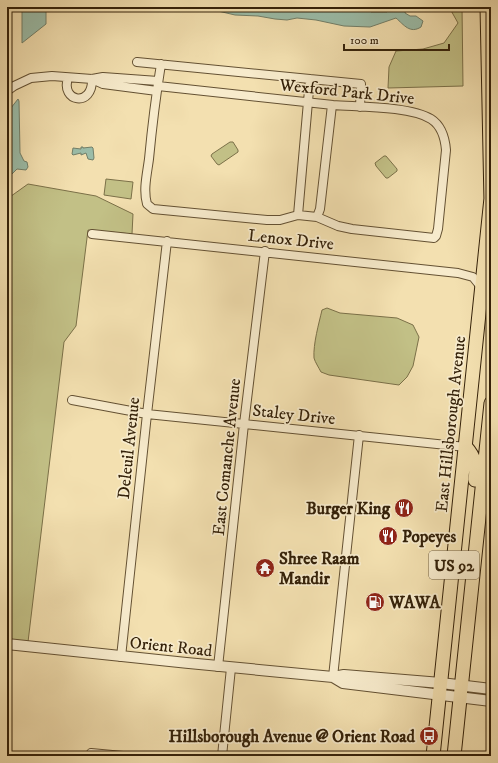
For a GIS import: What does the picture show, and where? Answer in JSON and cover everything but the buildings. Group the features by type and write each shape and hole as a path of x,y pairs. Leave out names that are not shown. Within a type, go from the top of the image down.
{"main road":[{"path":"487,7 491,202"},
{"name":"US 92","path":"482,288 491,198"},
{"name":"East Hillsborough Avenue","path":"433,756 482,288"},
{"path":"475,359 478,379 475,433 478,442 488,451"},
{"name":"US 92","path":"454,756 476,541 488,451 491,403"},
{"path":"466,446 473,455 476,464 472,515 476,541"}],"street":[{"path":"137,62 361,84 360,107"},
{"path":"161,64 145,196 147,204 153,209 171,212 267,220 280,220 298,215 317,217 320,209 332,104"},
{"name":"Wexford Park Drive","path":"7,91 31,78 52,76 92,78 102,84 158,86 360,107 393,109 421,114 433,120 441,129 445,138 446,150 438,229 434,238 352,229 338,226 317,217"},
{"path":"68,78 66,84 68,91 72,96 79,98 85,97 90,92 92,78"},
{"path":"298,215 310,78"},
{"name":"Lenox Drive","path":"92,234 265,251 458,273 473,277 482,288"},
{"name":"Deleuil Avenue","path":"122,657 147,414 167,241"},
{"name":"East Comanche Avenue","path":"218,667 244,424 265,251"},
{"name":"Staley Drive","path":"72,400 147,414 466,446"},
{"path":"333,677 360,435"},
{"name":"Orient Road","path":"7,644 218,667 333,677 344,675 460,691 491,689"},
{"path":"222,756 231,668"},
{"name":"Orient Road","path":"460,691 491,701"},
{"path":"91,753 123,756"}],"shaded area":[{"path":"22,7 46,7 46,24 22,43"},
{"path":"174,7 369,7 371,12 387,12 390,7 406,7 405,13 410,16 416,16 423,21 421,27 414,30 407,28 396,18 370,27 344,26 316,20 297,18 287,20 275,19 258,16 235,15 218,11"},
{"path":"449,7 462,7 463,86 388,88 389,67 396,51 423,49 444,43 458,23"},
{"path":"18,99 20,153 24,161 27,162 28,167 26,170 17,169 7,179 7,113"},
{"path":"230,142 233,142 238,152 219,165 217,164 211,156 212,154"},
{"path":"81,147 93,148 93,160 88,159 86,153 81,155 81,153 72,154 73,148 81,149"},
{"path":"386,156 397,169 397,171 388,178 386,178 375,163"},
{"path":"106,179 133,182 131,199 104,195"},
{"path":"28,184 96,196 133,214 132,234 88,230 76,326 64,342 28,642 7,640 7,199"},
{"path":"327,308 340,313 397,318 413,325 419,337 413,366 407,377 399,385 329,375 321,372 314,358 314,346 322,310"}],"place":[{"name":"Burger King","path":"404,508"},
{"name":"Popeyes","path":"388,536"},
{"name":"Shree Raam Mandir","path":"265,568"},
{"name":"WAWA","path":"375,602"},
{"name":"Hillsborough Avenue @ Orient Road","path":"429,736"}]}
